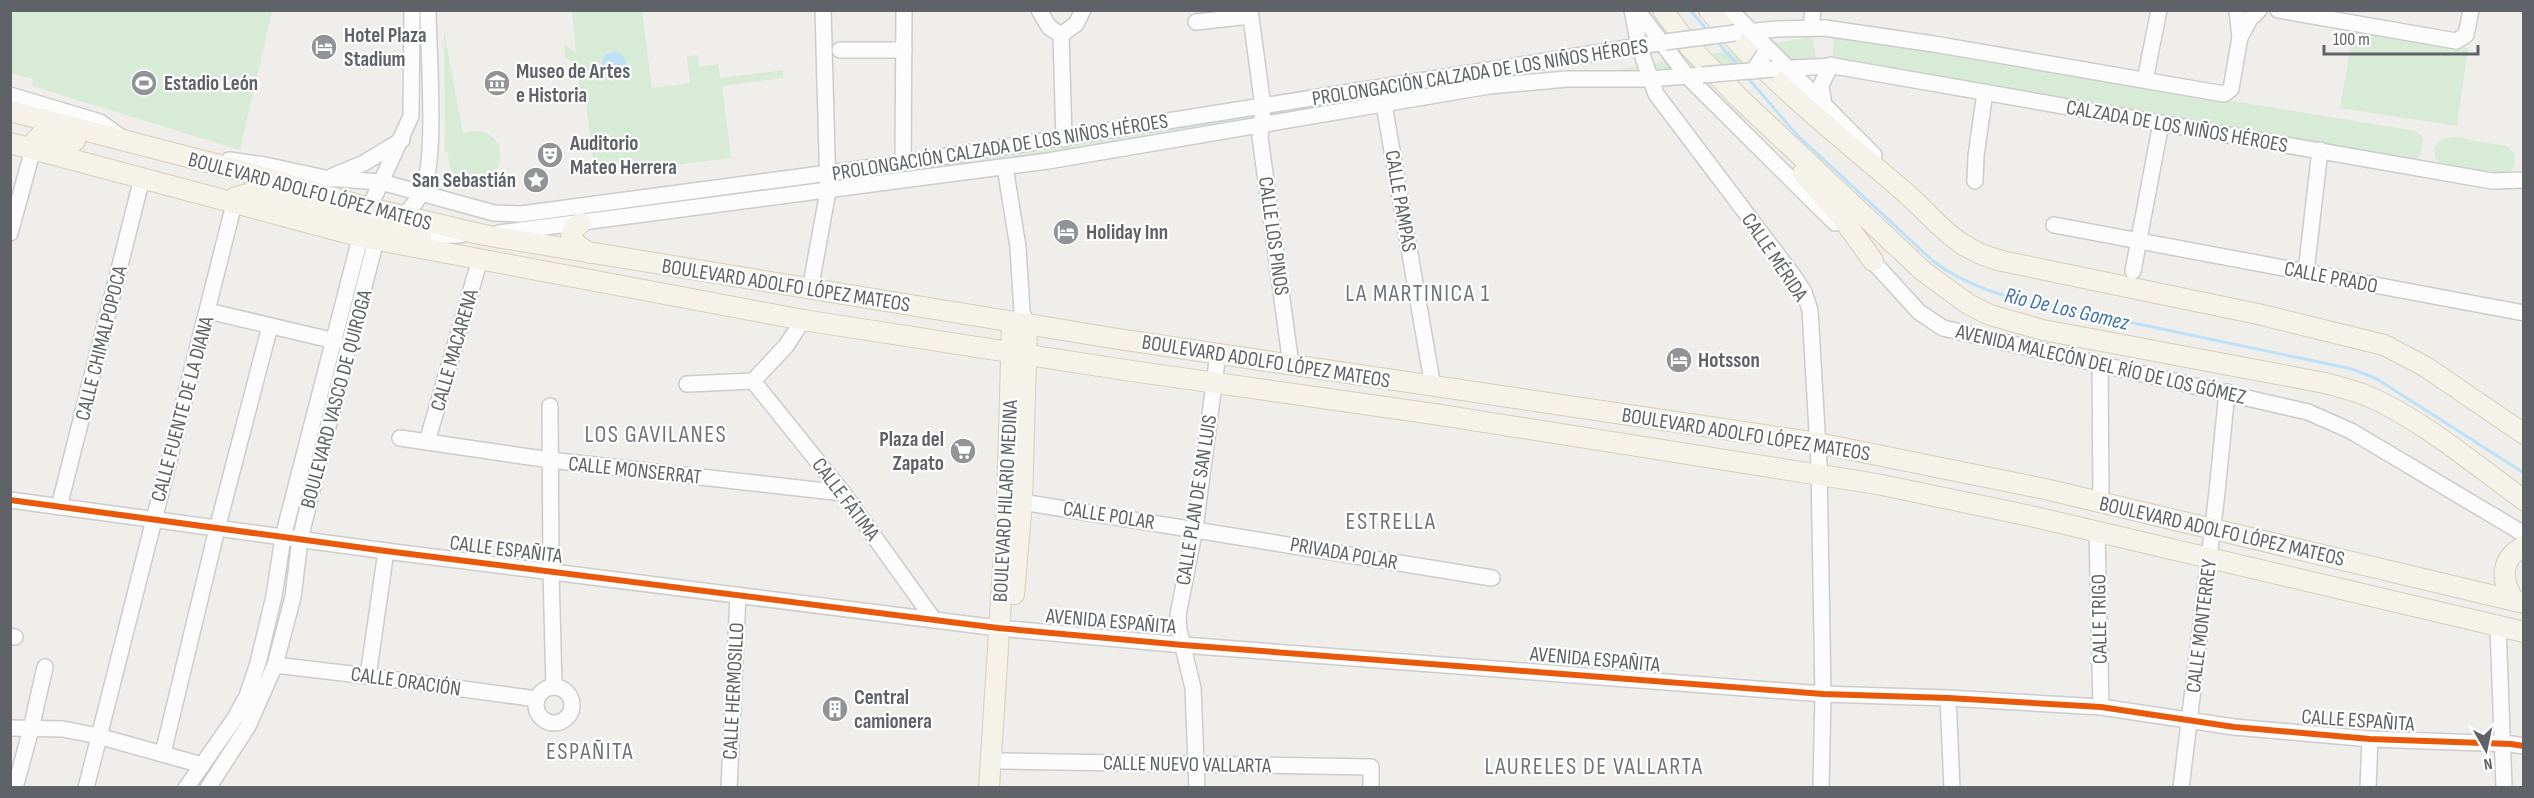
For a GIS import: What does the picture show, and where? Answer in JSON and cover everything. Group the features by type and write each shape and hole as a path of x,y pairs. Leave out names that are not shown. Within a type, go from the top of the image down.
{"main road":[{"path":"1654,10 1671,32 1689,46"},
{"name":"AVENIDA MALECÓN DEL RÍO DE LOS GÓMEZ","path":"1663,10 1689,46 1737,96 1923,271 1949,292 1990,315 2043,330 2325,383 2350,390 2378,401 2416,423 2523,500"},
{"path":"1709,10 1783,87 1901,189 1956,241 1984,256 2258,314 2384,345 2426,367 2523,434"},
{"path":"1737,96 1843,219 1872,261"},
{"name":"BOULEVARD ADOLFO LÓPEZ MATEOS","path":"10,111 191,160 250,173 378,225 480,259 803,320 1818,474 1996,508 2523,632"},
{"path":"33,149 35,141 41,135 50,135 183,169 216,174 250,173"},
{"name":"BOULEVARD ADOLFO LÓPEZ MATEOS","path":"10,143 234,204 378,225 484,235 810,290 1021,319 1218,354 1818,443 1945,467 2101,502 2519,602"},
{"path":"581,223 572,230 571,234 576,245 590,254"},
{"path":"378,225 421,235"},
{"name":"BOULEVARD HILARIO MEDINA","path":"1002,788 1007,507 1021,319"},
{"name":"BOULEVARD HILARIO MEDINA","path":"989,788 1004,628 1022,502 1019,354"},
{"path":"1701,456 1706,425"},
{"path":"2519,602 2507,588 2504,572 2511,555 2523,546"}],"street":[{"name":"BOULEVARD VASCO DE QUIROGA","path":"208,788 237,745 254,698 258,663 272,607 283,537 331,387 378,225 381,182 411,116 412,10"},
{"name":"BOULEVARD VASCO DE QUIROGA","path":"186,788 235,718 254,698 275,665 293,597 300,540 331,387 335,341 378,225 422,193 429,170 428,10"},
{"path":"810,290 828,191 823,10"},
{"path":"903,163 904,10"},
{"path":"1039,10 1049,27 1061,35"},
{"path":"1061,35 1076,24 1083,10"},
{"path":"1608,50 1618,44 1626,31 1631,10"},
{"name":"CALLE MÉRIDA","path":"1631,10 1649,79 1663,103 1804,292 1813,327 1818,443 1823,694 1821,788"},
{"name":"AVENIDA MALECÓN DEL RÍO DE LOS GÓMEZ","path":"1637,10 1662,42 1741,127 1919,312 1943,328 2308,412 2330,421 2523,534"},
{"path":"1730,10 1742,32 1873,154 1901,189"},
{"path":"1811,27 1813,10"},
{"path":"2145,80 2159,10"},
{"path":"2237,10 2240,37"},
{"path":"2240,37 2250,19 2259,10"},
{"path":"2278,10 2356,17 2456,41 2466,35 2471,10"},
{"path":"1196,22 1250,13"},
{"name":"CALLE LOS PINOS","path":"1250,13 1263,107 1260,124 1291,364"},
{"name":"PROLONGACIÓN CALZADA DE LOS NIÑOS HÉROES","path":"191,160 220,159 265,165 325,178 381,182 494,213 521,214 828,174 1064,139 1662,42 1742,32 1811,27"},
{"name":"CALZADA DE LOS NIÑOS HÉROES","path":"1811,27 1934,44 2224,94 2232,89 2240,37"},
{"path":"1061,35 1064,139"},
{"path":"840,50 904,50"},
{"path":"1752,71 1765,52"},
{"path":"1824,106 1821,85 1831,66"},
{"name":"PROLONGACIÓN CALZADA DE LOS NIÑOS HÉROES","path":"421,235 484,235 1005,167 1489,86 1567,79 1649,79 1831,66"},
{"name":"CALZADA DE LOS NIÑOS HÉROES","path":"1831,66 2492,181 2523,180"},
{"name":"CALLE PAMPAS","path":"1381,87 1433,387"},
{"path":"1975,182 1976,156 1986,92"},
{"path":"10,96 100,122 129,142"},
{"path":"2133,271 2161,123"},
{"path":"325,178 364,163 402,140"},
{"path":"10,233 33,149"},
{"path":"2306,272 2320,150"},
{"path":"1005,167 1018,247 1021,319"},
{"name":"CALLE CHIMALPOPOCA","path":"59,507 142,178"},
{"name":"CALLE FUENTE DE LA DIANA","path":"86,788 234,204"},
{"name":"CALLE PRADO","path":"2054,225 2523,313"},
{"name":"CALLE MACARENA","path":"427,442 480,259"},
{"path":"208,311 335,341"},
{"path":"687,384 753,381 786,346 803,320"},
{"path":"164,753 217,530 270,326"},
{"name":"CALLE PLAN DE SAN LUIS","path":"1197,788 1193,688 1179,630 1178,615 1195,528 1218,354"},
{"path":"2100,364 2101,502"},
{"name":"CALLE FÁTIMA","path":"753,381 843,493 934,620"},
{"name":"CALLE MONTERREY","path":"2181,788 2227,392"},
{"path":"550,406 550,572 554,687"},
{"name":"CALLE MONSERRAT","path":"400,438 550,460 843,493"},
{"name":"CALLE ESPAÑITA","path":"10,500 217,530 1004,628"},
{"name":"CALLE POLAR","path":"1022,502 1195,528"},
{"name":"PRIVADA POLAR","path":"1195,528 1492,578"},
{"name":"CALLE TRIGO","path":"2097,532 2101,707"},
{"path":"368,675 386,551"},
{"name":"CALLE HERMOSILLO","path":"729,788 738,595"},
{"path":"2498,626 2504,788"},
{"name":"AVENIDA ESPAÑITA","path":"1004,628 1183,645 1823,694 1948,698 2101,707 2190,720"},
{"name":"CALLE ORACIÓN","path":"275,665 368,675 537,699"},
{"path":"15,788 32,729 45,667"},
{"path":"554,687 565,691 571,700 571,711 564,720 553,723 541,717 536,706 537,699 544,691 554,687"},
{"path":"1948,698 1952,788"},
{"name":"CALLE ESPAÑITA","path":"2190,720 2234,727 2370,739 2503,743 2523,746"},
{"path":"10,728 63,729 164,753 202,765"},
{"path":"2368,788 2370,739"},
{"name":"CALLE NUEVO VALLARTA","path":"1003,761 1371,767 1371,788"}],"green space":[{"name":"Estadio León","path":"10,11 272,11 240,150 32,86 33,79 11,73"},
{"path":"572,11 642,11 652,88 690,83 687,56 698,55 699,67 718,64 720,78 783,70 783,78 722,86 731,158 595,175 586,104 572,97 579,85 579,67 565,57 564,44 576,53"},
{"path":"2354,28 2468,48 2457,126 2340,108"},
{"path":"444,31 463,133 481,132 493,137 499,147 500,160 496,171 488,180 477,184 462,180 455,175 450,165 448,152 445,152"},
{"path":"1834,36 2416,131 2423,138 2421,154 2415,161 1832,63"},
{"path":"1812,37 1817,60 1506,90 1123,148 797,189 1145,135 1198,130 1312,109 825,183 608,213 1064,139 1574,61 1575,65 1442,87 1605,72"},
{"path":"2454,137 2507,146 2515,155 2514,167 2506,175 2441,165 2435,158 2434,148 2441,139"}],"water":[{"path":"614,52 619,53 625,59 625,69 619,75 614,76 609,75 603,69 602,64 603,59 609,53"}],"waterway":[{"name":"Rio De Los Gomez","path":"1690,10 1708,31"},
{"name":"Rio De Los Gomez","path":"1716,40 1739,67"},
{"name":"Rio De Los Gomez","path":"1747,77 1797,135 1933,261 1960,278 2010,297 2352,369 2377,379 2524,473"}],"cycle path":[{"path":"10,500 386,551 998,628 1183,645 1823,694 1948,698 2101,707 2234,727 2370,739 2524,746"}],"place":[{"name":"Hotel Plaza Stadium","path":"324,47"},
{"name":"Estadio León","path":"144,83"},
{"name":"Museo de Artes e Historia","path":"497,83"},
{"name":"Auditorio Mateo Herrera","path":"550,155"},
{"name":"San Sebastián","path":"536,180"},
{"name":"Holiday Inn","path":"1066,232"},
{"name":"Hotsson","path":"1679,360"},
{"name":"Plaza del Zapato","path":"963,451"},
{"name":"Central camionera","path":"835,709"}],"district":[{"name":"LA MARTINICA 1","path":"1418,293"},
{"name":"LOS GAVILANES","path":"656,434"},
{"name":"ESTRELLA","path":"1391,521"},
{"name":"ESPAÑITA","path":"590,751"},
{"name":"LAURELES DE VALLARTA","path":"1594,766"}]}
